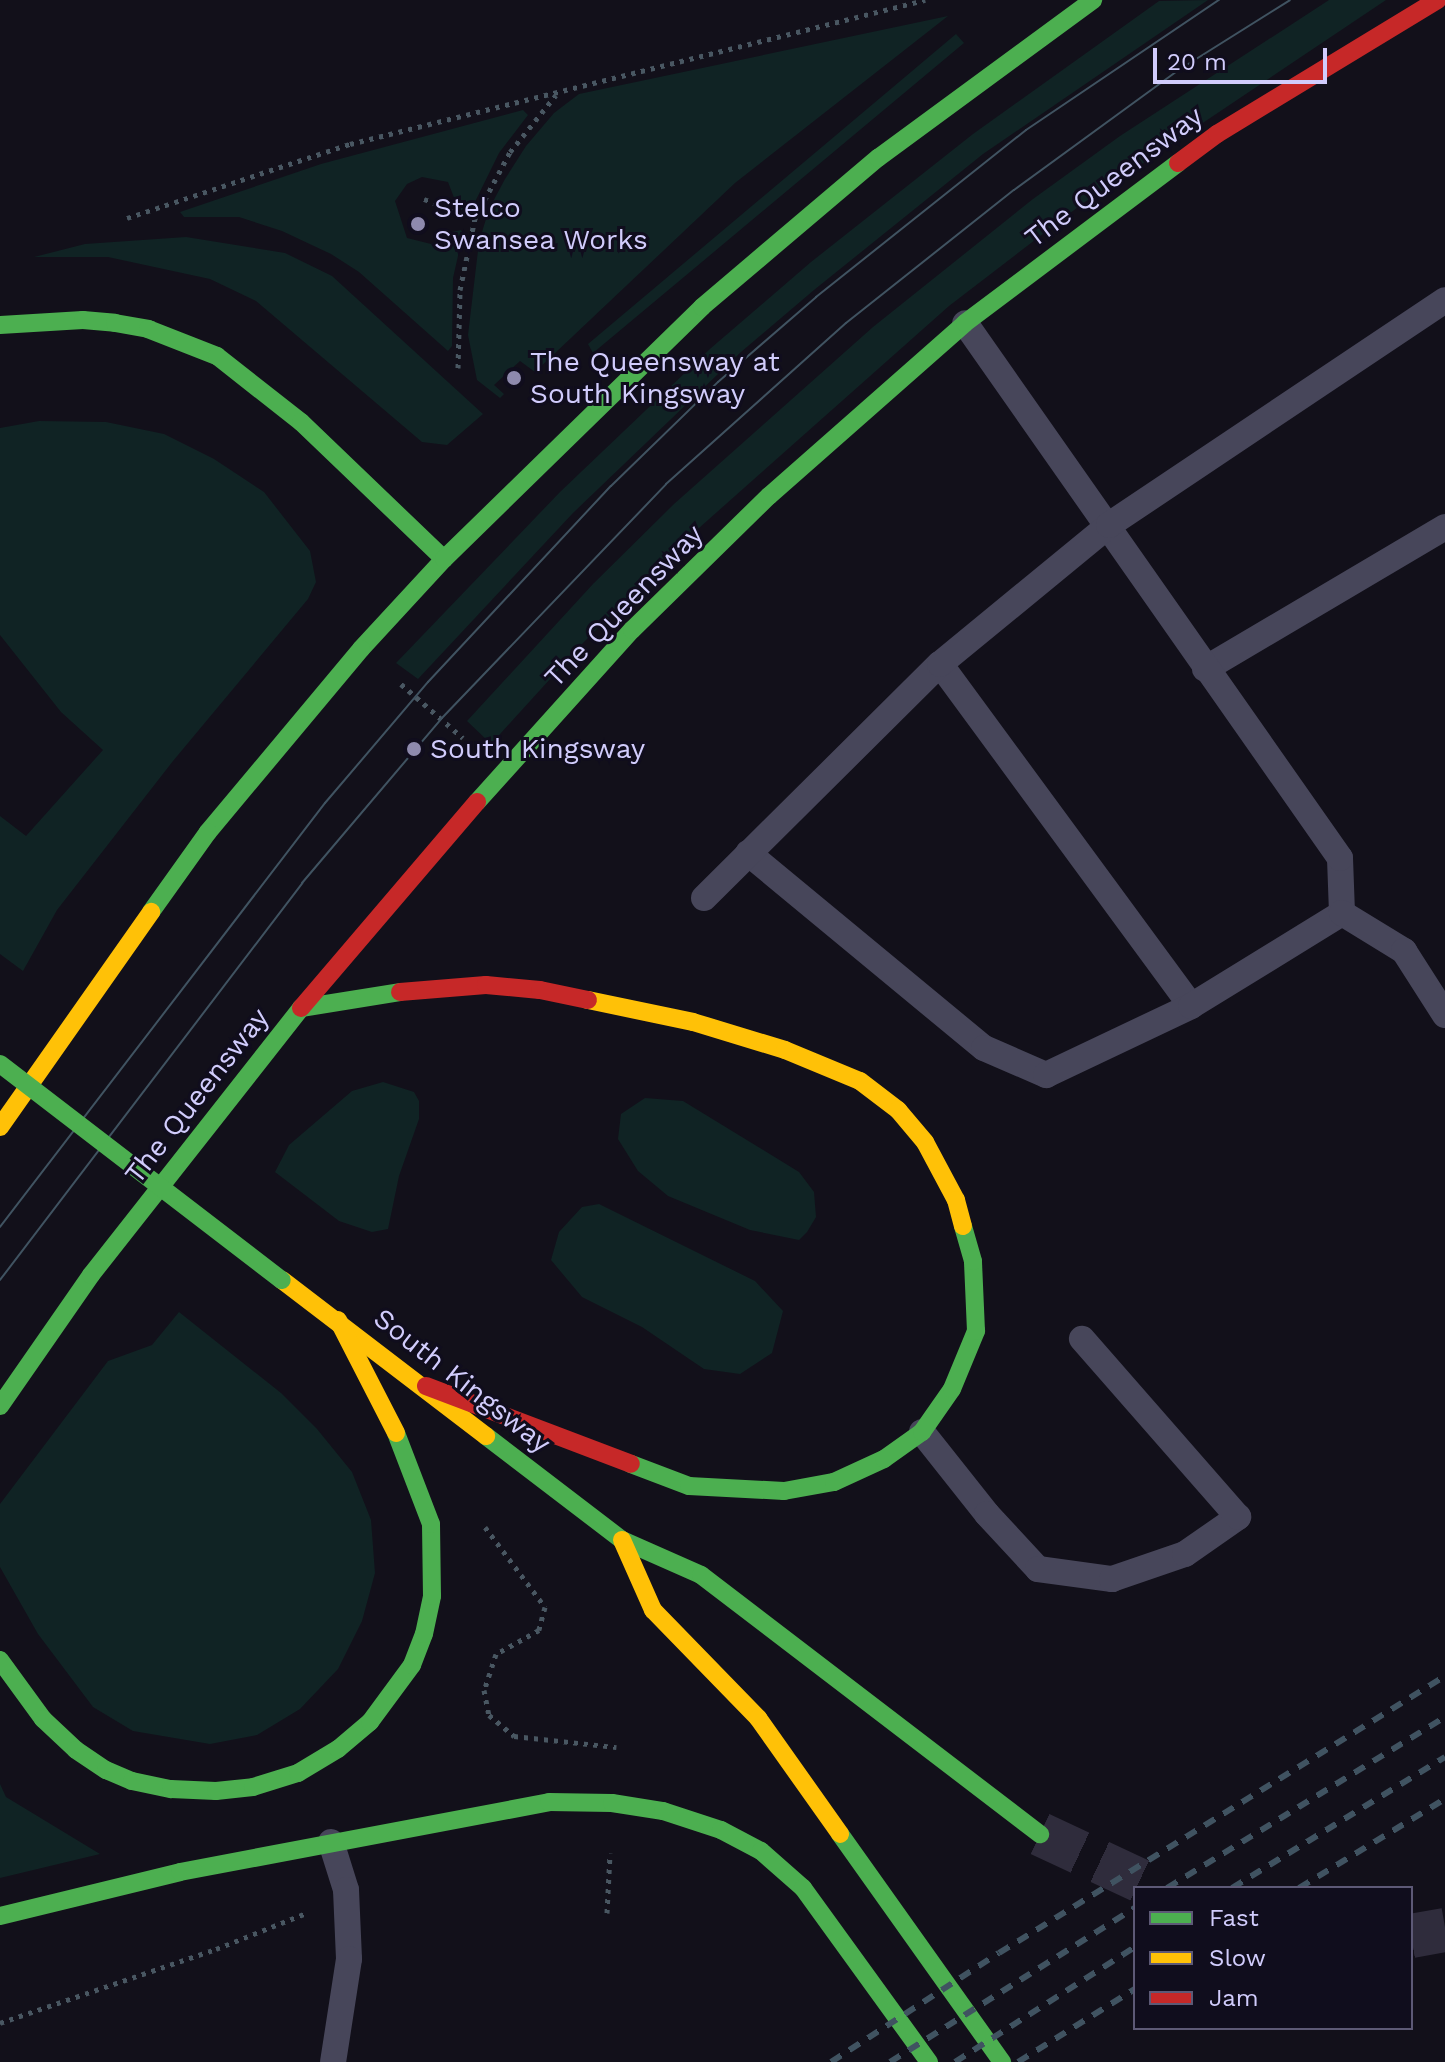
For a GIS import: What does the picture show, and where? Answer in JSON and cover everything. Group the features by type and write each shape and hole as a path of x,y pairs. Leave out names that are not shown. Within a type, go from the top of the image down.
{"main road":[{"name":"The Queensway","path":"0,1406 91,1275 301,1008 410,876 632,630 769,496 965,323 1217,134 1437,0"},
{"path":"0,1127 208,832 361,649 444,559 702,307 878,158 1076,5"},
{"path":"0,325 83,320 115,323 148,329 217,356 301,422 444,559"},
{"path":"301,1008 433,987 486,985 540,990 693,1022 785,1050 860,1081 898,1110 925,1142 956,1200 973,1261 976,1331 952,1389 922,1432 884,1459 834,1482 784,1491 689,1486 426,1386"},
{"name":"South Kingsway","path":"0,1064 426,1386 622,1540"},
{"path":"0,1660 43,1719 76,1750 106,1770 132,1781 171,1789 216,1791 253,1787 298,1773 338,1749 370,1722 412,1665 424,1634 432,1596 431,1524 398,1438 338,1320"},
{"path":"622,1540 701,1575 1040,1834"},
{"path":"622,1540 653,1610 758,1718 1002,2062"},
{"path":"0,1916 180,1872 549,1802 612,1803 663,1811 721,1830 761,1851 803,1888 929,2062"}],"lane":[{"path":"704,898 940,664 1109,525 1445,300"},
{"path":"965,323 1340,858 1342,913"},
{"path":"1205,669 1445,527"},
{"path":"940,664 1191,1006"},
{"path":"748,853 984,1048 1046,1075 1191,1006 1342,913"},
{"path":"1342,913 1404,951 1445,1015"},
{"path":"922,1432 987,1514 1038,1569 1112,1579 1185,1554 1238,1517 1082,1339"},
{"path":"331,1842 346,1890 349,1959 333,2062"}],"path":[{"path":"127,218 350,144 925,0"},
{"path":"458,368 460,290 475,218 510,152 557,94"},
{"path":"424,199 475,218"},
{"path":"391,674 470,744"},
{"path":"482,1523 545,1607 539,1630 496,1654 484,1690 489,1715 514,1736 616,1747"},
{"path":"607,1913 610,1840"},
{"path":"0,2023 230,1944 310,1912 346,1890"}],"green space":[{"path":"1208,0 983,154 741,352 573,513 418,679 396,663 560,492 711,348 811,262 973,134 1159,1"},
{"path":"1329,0 1386,0 1082,204 949,306 681,544 582,644 491,744 467,721 593,584 674,504 873,327 1033,199 1120,136"},
{"path":"948,16 735,183 535,372 520,361 494,385 504,394 500,398 477,380 468,335 479,242 489,209 505,179 526,146 554,113 579,94"},
{"path":"956,34 964,43 593,353 588,344"},
{"path":"523,110 528,115 499,153 471,210 466,213 458,208 448,182 422,177 407,184 395,201 407,238 431,244 452,232 461,230 463,234 453,278 452,346 448,351 359,272 331,254 282,231 239,217 184,217 180,212 321,164"},
{"path":"186,237 285,253 332,276 483,414 447,445 422,442 256,301 210,279 108,257 34,257 85,244"},
{"path":"39,421 106,422 164,434 214,459 264,492 310,551 316,582 308,599 173,761 57,910 23,971 0,954 0,816 26,836 103,750 61,712 0,635 0,428"},
{"path":"383,1082 414,1092 419,1101 419,1119 399,1176 388,1229 372,1232 339,1221 275,1172 289,1145 352,1091"},
{"path":"645,1098 683,1101 799,1172 814,1192 816,1217 807,1232 799,1240 750,1230 668,1196 638,1171 618,1139 621,1114"},
{"path":"599,1204 755,1281 783,1311 772,1353 740,1374 704,1369 642,1327 582,1297 551,1260 559,1232 582,1207"},
{"path":"179,1312 281,1393 317,1429 352,1472 371,1520 375,1573 362,1621 338,1669 300,1709 257,1735 210,1744 133,1731 93,1707 38,1634 0,1567 0,1504 108,1361 152,1345"},
{"path":"0,1784 6,1797 100,1854 0,1878"}],"tunnel":[{"path":"1040,1834 1152,1886"},
{"path":"1413,1936 1445,1930"}],"tram line":[{"path":"0,1227 325,803 428,682 611,486 718,382 816,297 1026,130 1219,0"},
{"path":"0,1280 302,883 441,719 666,484 846,323 1014,190 1177,71 1290,0"}],"railway":[{"path":"831,2062 999,1953 1445,1676"},
{"path":"1170,1886 1445,1717"},
{"path":"1235,1886 1445,1757"},
{"path":"1302,1886 1445,1799"},
{"path":"890,2062 1133,1909"},
{"path":"955,2062 1133,1948"},
{"path":"1018,2062 1133,1990"}],"traffic: fast":[{"path":"444,559 702,307 878,158 1093,0"},
{"path":"477,802 632,630 769,496 965,323 1178,163"},
{"path":"0,325 83,320 115,323 148,329 217,356 301,422 444,559 361,649 208,832 151,912"},
{"path":"0,1406 91,1275 301,1008 400,992"},
{"path":"0,1064 282,1280"},
{"path":"631,1464 689,1486 784,1491 834,1482 884,1459 922,1432 952,1389 976,1331 973,1261 963,1226"},
{"path":"0,1660 43,1719 76,1750 106,1770 132,1781 171,1789 216,1791 253,1787 298,1773 338,1749 370,1722 412,1665 424,1634 432,1596 431,1524 396,1433"},
{"path":"486,1436 622,1540"},
{"path":"622,1540 701,1575 1040,1834"},
{"path":"0,1916 180,1872 549,1802 612,1803 663,1811 721,1830 761,1851 803,1888 929,2062"},
{"path":"840,1834 1002,2062"}],"traffic: slow":[{"path":"0,1127 151,912"},
{"path":"588,1000 693,1022 785,1050 860,1081 898,1110 925,1142 956,1200 963,1226"},
{"path":"282,1280 486,1436"},
{"path":"338,1320 396,1433"},
{"path":"622,1540 653,1610 758,1718 840,1834"}],"traffic: jam":[{"path":"1178,163 1217,134 1437,0"},
{"path":"301,1008 477,802"},
{"path":"400,992 486,985 540,990 588,1000"},
{"path":"426,1386 631,1464"}],"place":[{"name":"Stelco Swansea Works","path":"418,224"},
{"name":"The Queensway at South Kingsway","path":"514,378"},
{"name":"South Kingsway","path":"414,749"}]}
